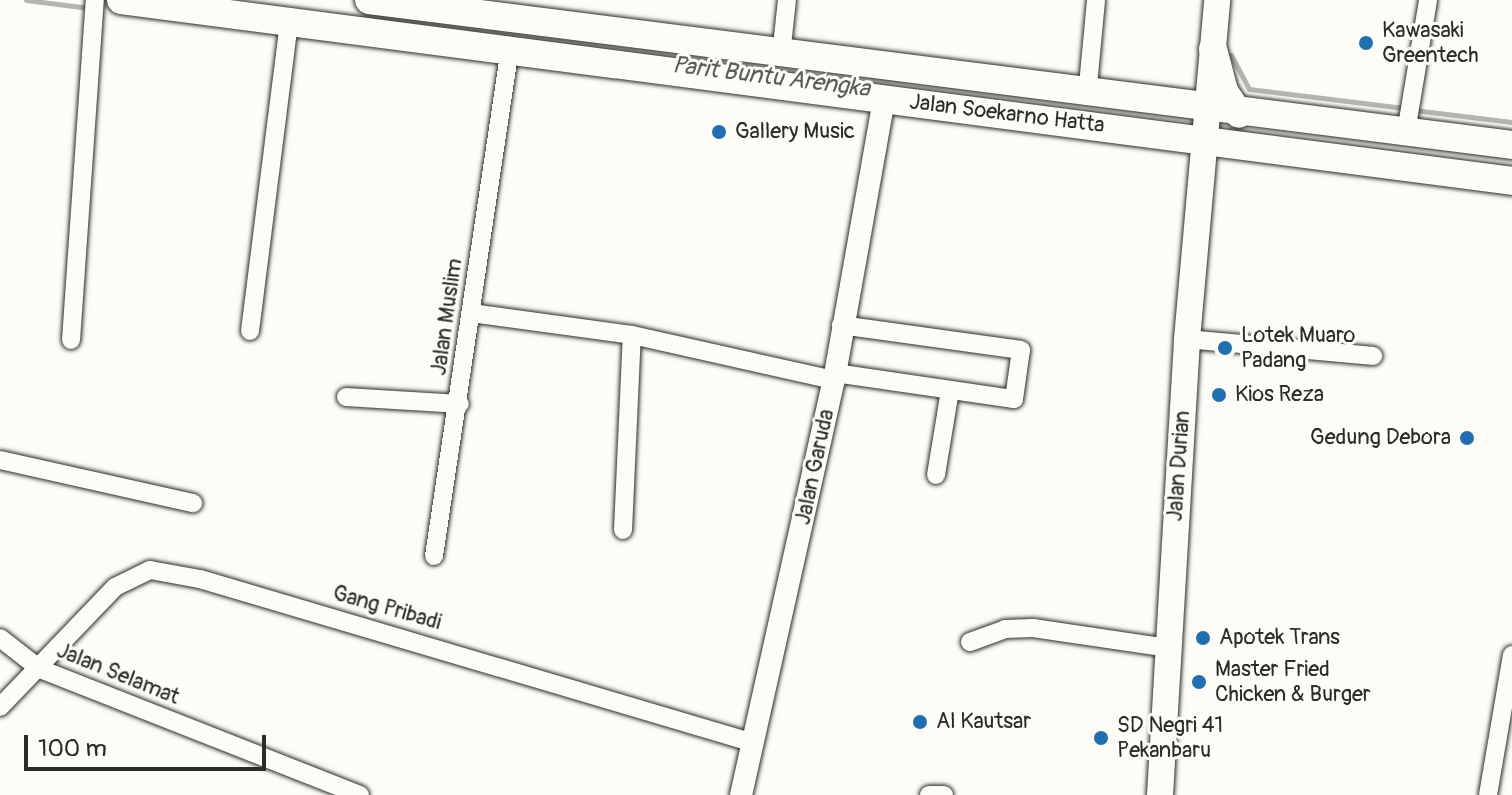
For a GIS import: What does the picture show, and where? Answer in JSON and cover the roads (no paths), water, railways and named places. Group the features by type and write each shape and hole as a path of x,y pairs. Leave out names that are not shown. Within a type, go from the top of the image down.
{"main road":[{"name":"Jalan Soekarno Hatta","path":"369,0 523,10 781,55 1087,96 1206,132 1239,114 1408,123 1512,145"},
{"name":"Jalan Durian","path":"1160,795 1187,339 1217,0"},
{"name":"Jalan Soekarno Hatta","path":"103,1 509,51 883,102 1206,132 1512,181"},
{"path":"1213,49 1224,91 1239,114"}],"street":[{"path":"781,55 787,0"},
{"path":"1087,96 1096,0"},
{"path":"1408,123 1428,0"},
{"path":"71,340 91,26 103,1"},
{"path":"250,331 288,26"},
{"name":"Jalan Muslim","path":"434,556 460,404 509,51"},
{"name":"Jalan Garuda","path":"741,795 834,376 883,102"},
{"path":"471,313 632,335 834,376 1014,399 1021,350 841,325"},
{"path":"623,530 632,335"},
{"path":"1187,339 1373,356"},
{"path":"936,475 950,390"},
{"path":"346,397 460,404"},
{"path":"0,460 193,503"},
{"name":"Gang Pribadi","path":"0,707 40,669 115,587 150,570 170,572 754,743"},
{"path":"970,642 1005,629 1033,628 1168,648"},
{"name":"Jalan Selamat","path":"0,638 40,669 323,789 360,795"},
{"path":"1488,795 1512,655"},
{"path":"929,795 944,795"}],"waterway":[{"name":"Parit Buntu Arengka","path":"26,0 89,8"},
{"name":"Parit Buntu Arengka","path":"1231,55 1249,89 1404,108"},
{"name":"Parit Buntu Arengka","path":"1414,110 1512,122"}],"place":[{"name":"Kawasaki Greentech","path":"1366,43"},
{"name":"Gallery Music","path":"719,132"},
{"name":"Lotek Muaro Padang","path":"1225,348"},
{"name":"Kios Reza","path":"1219,395"},
{"name":"Gedung Debora","path":"1467,438"},
{"name":"Apotek Trans","path":"1203,638"},
{"name":"Master Fried Chicken & Burger","path":"1199,682"},
{"name":"Al Kautsar","path":"920,722"},
{"name":"SD Negri 41 Pekanbaru","path":"1101,738"}]}
